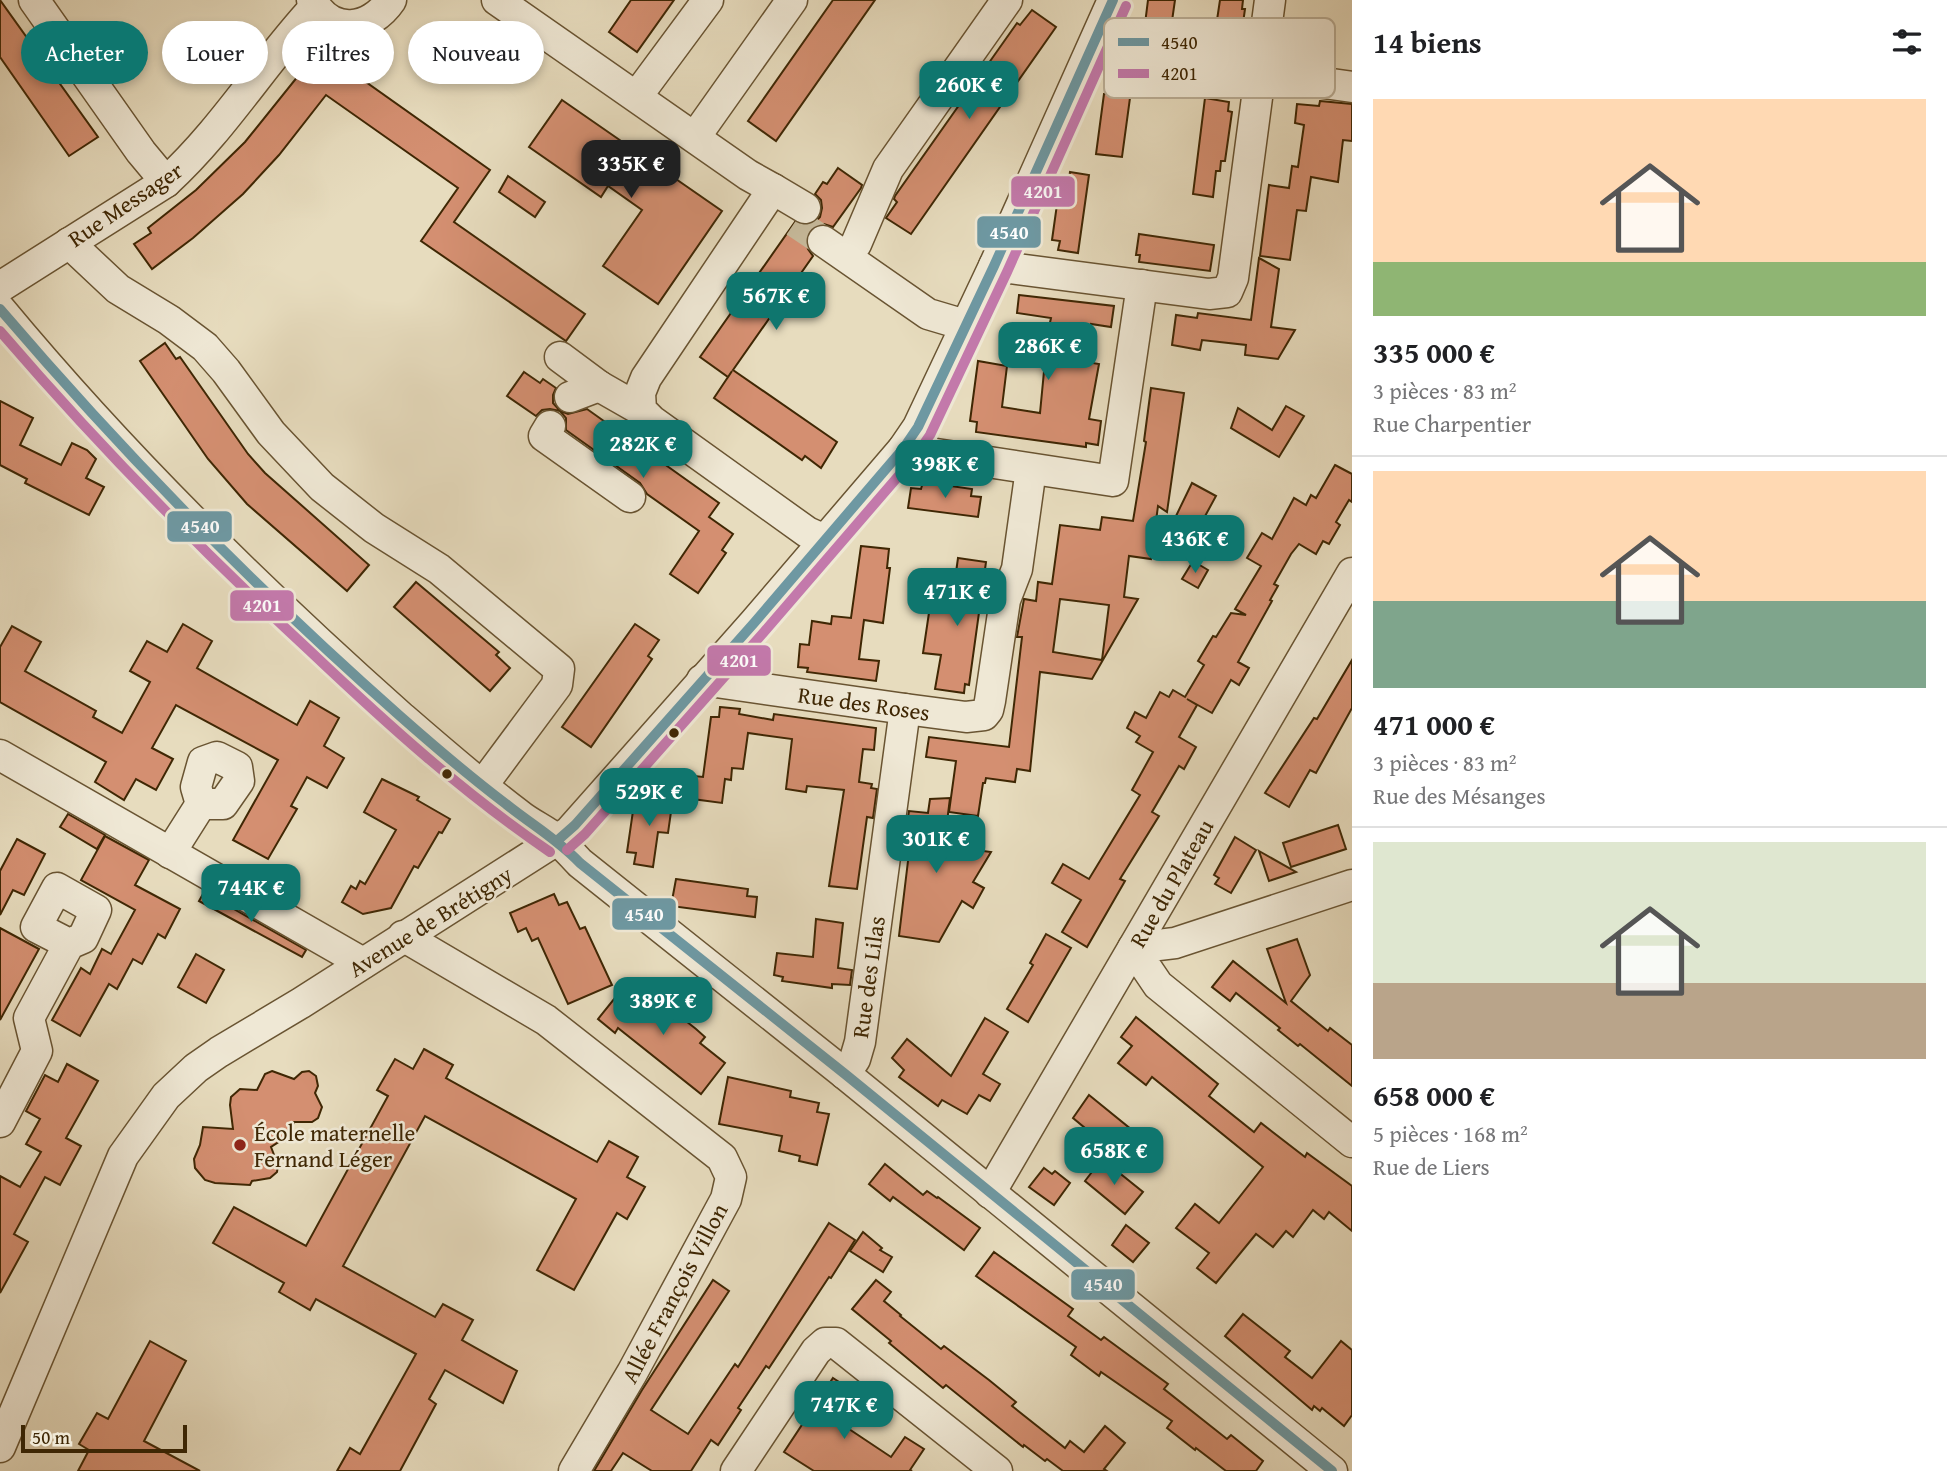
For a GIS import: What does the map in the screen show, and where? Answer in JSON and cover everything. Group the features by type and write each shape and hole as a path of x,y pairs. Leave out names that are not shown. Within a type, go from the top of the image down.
{"street":[{"path":"34,0 141,152 166,182"},
{"name":"Rue Messager","path":"0,287 166,182 188,162 234,107 313,3 333,21 356,25 381,14 391,0"},
{"path":"497,0 695,137 748,175 769,195 800,215"},
{"path":"637,96 708,0"},
{"path":"695,137 792,0"},
{"path":"965,325 935,298 838,237 1007,0"},
{"name":"Avenue de Brétigny","path":"1105,18 1113,0"},
{"path":"1268,18 1270,0"},
{"name":"Avenue de Brétigny","path":"0,1447 123,1156 166,1096 196,1068 219,1052 558,841 575,825 903,449 918,427 994,266 1104,20"},
{"path":"994,266 1209,294 1227,292 1233,278 1257,98"},
{"path":"641,410 640,393 646,378 769,195"},
{"path":"69,243 118,289 169,320 205,347 271,433 321,487 374,528 439,569 559,669 557,685 482,786"},
{"path":"903,449 1113,481 1142,285"},
{"path":"0,309 84,405 172,499 295,619 399,715 482,786 558,841 580,863 845,1074 1332,1471"},
{"path":"560,357 598,386 641,410 652,421 807,532 825,540"},
{"path":"570,397 598,386"},
{"path":"550,426 544,436 630,497"},
{"name":"Rue des Roses","path":"702,680 905,709 966,716 984,715 990,701 1004,600 1017,569 1031,469"},
{"name":"Rue du Plateau","path":"990,1193 1352,573"},
{"name":"Rue des Lilas","path":"845,1074 855,1059 860,1042 905,709"},
{"path":"0,755 363,962"},
{"path":"170,853 201,804"},
{"path":"1352,885 1175,943 1133,948 1158,985 1352,1142"},
{"name":"Allée François Villon","path":"404,936 546,1020 722,1158 732,1177 726,1199 602,1427 575,1471"},
{"path":"0,1122 37,1051 29,1018 69,944"},
{"path":"736,1471 816,1351 825,1343 836,1343 845,1348 980,1466"}],"building":[{"path":"0,0 21,29 21,84 60,84 98,137 69,156 0,57"},
{"path":"631,0 674,0 637,52 609,32"},
{"path":"833,0 875,0 776,141 748,121"},
{"path":"1148,0 1175,0 1172,18 1146,18"},
{"path":"1220,0 1243,0 1244,18 1217,18"},
{"path":"1032,10 1056,27 911,234 886,218 897,202 895,196 1017,23 1020,25"},
{"path":"292,84 369,84 490,170 454,222 585,314 566,341 421,241 458,188 326,95 279,155 243,194 193,238 152,269 134,244 151,233 148,228 196,190 245,142"},
{"path":"1104,94 1104,98 1130,98 1122,157 1096,154"},
{"path":"1205,98 1229,102 1228,111 1232,112 1225,161 1221,161 1220,171 1216,171 1213,197 1193,194"},
{"path":"562,100 722,211 658,304 603,266 642,210 608,186 601,197 529,147"},
{"path":"1320,101 1352,104 1352,141 1343,140 1338,182 1311,177 1306,211 1297,210 1290,260 1260,256 1269,185 1289,188 1292,166 1298,167 1304,125 1295,123 1297,104 1319,106"},
{"path":"838,168 862,185 861,188 833,227 816,225 809,231 806,240 813,256 733,370 837,442 821,468 805,456 802,460 714,398 728,377 700,357 795,222 805,225 814,223 820,217 821,200 815,194 823,182 827,184"},
{"path":"1070,172 1089,175 1078,253 1058,250 1060,241 1052,240 1059,190 1067,191"},
{"path":"508,176 545,202 535,217 499,192"},
{"path":"1139,234 1214,245 1210,271 1139,262 1140,255 1136,255"},
{"path":"1259,258 1279,269 1271,327 1295,330 1278,359 1245,355 1246,345 1202,340 1200,350 1172,345 1176,315 1197,318 1198,313 1251,320"},
{"path":"1019,295 1114,306 1111,327 1091,324 1086,362 1099,364 1089,419 1101,421 1098,445 1086,443 1086,447 976,432 977,422 970,421 978,361 1007,366 1002,407 1040,413 1045,361 1065,364 1070,330 1049,327 1051,318 1017,313"},
{"path":"165,343 176,359 180,357 248,454 265,473 369,565 347,591 247,504 208,459 140,361"},
{"path":"524,372 540,383 543,379 556,388 553,403 560,411 542,410 536,416 507,396"},
{"path":"1151,388 1184,393 1167,512 1158,506 1151,559 1129,556 1124,597 1138,599 1092,679 1040,672 1030,771 1017,769 1015,782 986,778 978,816 949,812 956,761 926,757 929,737 1009,747 1022,637 1017,637 1024,599 1036,601 1038,582 1052,584 1060,525 1100,530 1102,517 1133,521 1146,442","holes":["1060,599 1109,605 1102,660 1053,652"]},
{"path":"0,401 33,418 20,445 61,465 72,443 87,450 96,459 86,478 104,487 89,515 25,483 27,479 0,465"},
{"path":"1286,406 1304,416 1279,457 1231,428 1238,408 1272,430"},
{"path":"587,409 719,503 709,517 733,534 722,550 726,553 698,593 670,574 699,531 647,494 640,483 566,430 566,418 560,411 568,414"},
{"path":"1335,465 1352,474 1352,502 1349,500 1336,522 1340,525 1329,544 1323,541 1316,554 1299,544 1291,554 1274,584 1278,586 1270,600 1272,601 1238,662 1249,668 1239,685 1231,680 1212,713 1187,699 1197,705 1179,737 1196,747 1184,769 1179,766 1152,812 1159,816 1120,879 1125,881 1087,947 1062,932 1081,900 1052,883 1063,864 1089,879 1140,795 1132,790 1153,752 1136,742 1140,736 1127,728 1135,712 1146,718 1160,692 1169,697 1173,690 1185,697 1204,665 1198,661 1213,636 1216,637 1231,613 1246,615 1235,609 1261,566 1247,558 1262,533 1272,539 1294,498 1306,505 1311,495 1316,498"},
{"path":"923,482 972,489 971,496 981,497 978,517 908,508 911,488 921,489"},
{"path":"1192,483 1216,496 1198,529 1176,516"},
{"path":"861,546 889,549 887,568 890,568 883,623 864,620 859,659 879,661 876,681 807,672 808,668 798,667 800,644 809,645 812,621 831,624 832,616 851,618"},
{"path":"958,558 986,562 969,685 965,684 964,693 935,689 941,655 923,653 930,606 951,609"},
{"path":"1193,561 1208,570 1198,588 1182,579"},
{"path":"416,582 499,652 496,655 510,668 490,691 394,607"},
{"path":"183,624 212,641 197,668 297,725 310,701 339,718 324,746 344,758 327,788 307,777 291,806 297,809 268,859 233,840 278,760 176,705 152,748 173,759 156,790 136,779 124,800 95,782 106,762 0,702 0,647 12,626 41,642 25,671 96,711 93,717 122,733 150,682 130,671 147,641 167,652"},
{"path":"635,624 659,640 648,656 652,659 591,747 562,727"},
{"path":"1352,660 1352,708 1316,773 1310,770 1289,807 1265,793 1314,718 1317,719"},
{"path":"720,707 740,709 739,714 773,720 774,714 876,728 874,750 863,749 859,782 872,784 871,788 877,789 873,818 867,817 857,889 829,886 844,790 807,786 806,792 786,789 792,739 748,733 743,769 732,768 731,780 725,779 722,803 692,799 692,802 673,800 676,774 703,777 711,717 719,717"},
{"path":"382,779 419,797 417,800 450,819 442,833 439,832 418,868 414,866 391,908 363,914 342,902 351,886 356,889 360,881 365,884 396,830 364,812"},
{"path":"643,795 673,798 668,833 658,832 653,867 634,864 636,853 627,852 634,804 642,805"},
{"path":"950,798 944,846 991,852 973,882 984,888 973,908 962,901 939,942 899,936 908,861 909,830 906,830 909,811 928,813 930,799"},
{"path":"68,814 105,835 97,849 60,827"},
{"path":"1338,825 1346,849 1291,867 1283,843"},
{"path":"105,836 149,860 135,885 180,909 165,938 158,934 142,964 133,959 117,989 109,984 80,1036 52,1020 81,968 90,974 102,949 111,954 135,910 81,880"},
{"path":"1235,837 1256,850 1231,893 1215,884 1219,878 1214,875"},
{"path":"17,839 45,854 24,895 13,890 0,915 0,871"},
{"path":"1259,851 1296,872 1269,881"},
{"path":"676,879 748,889 747,896 757,897 755,917 671,906"},
{"path":"204,892 306,950 302,957 199,901"},
{"path":"554,894 559,905 567,902 580,929 585,927 612,985 568,1004 538,938 532,941 526,928 518,932 510,913"},
{"path":"816,919 843,923 838,968 852,970 850,985 832,984 832,988 782,981 783,977 774,975 777,953 813,957"},
{"path":"0,928 39,949 0,1020"},
{"path":"1046,934 1071,948 1028,1022 1007,1009 1033,965 1030,963"},
{"path":"1297,939 1310,975 1291,1001 1328,1031 1330,1028 1352,1045 1352,1086 1300,1044 1298,1046 1278,1030 1280,1028 1236,993 1230,1001 1212,987 1233,961 1286,1003 1267,949"},
{"path":"196,954 224,970 206,1003 178,987"},
{"path":"627,983 653,1004 657,998 696,1029 705,1037 700,1043 725,1063 701,1094 618,1028 615,1033 598,1019"},
{"path":"1136,1017 1218,1084 1209,1096 1254,1132 1261,1123 1305,1157 1307,1153 1352,1186 1352,1231 1329,1212 1324,1219 1313,1210 1293,1237 1286,1231 1273,1247 1256,1234 1216,1283 1197,1268 1209,1253 1176,1228 1195,1204 1219,1223 1263,1167 1152,1077 1146,1085 1118,1063 1132,1046 1121,1037"},
{"path":"985,1018 1008,1032 983,1074 1000,1084 990,1101 979,1095 967,1114 942,1100 938,1106 899,1077 904,1070 892,1058 907,1039 951,1076"},
{"path":"424,1049 453,1065 446,1078 597,1162 609,1141 638,1157 627,1177 645,1187 627,1219 617,1213 574,1290 537,1270 576,1199 425,1116 343,1266 435,1317 443,1304 473,1320 462,1340 517,1371 503,1403 445,1370 429,1399 436,1404 400,1471 337,1471 350,1448 360,1454 416,1354 316,1299 310,1310 279,1292 284,1283 213,1243 234,1207 306,1246 388,1096 377,1090 395,1059 413,1069"},
{"path":"67,1064 98,1081 66,1138 81,1146 60,1185 45,1177 14,1234 28,1242 0,1293 0,1176 20,1187 41,1152 26,1144 40,1119 26,1111 45,1075 58,1082"},
{"path":"272,1071 294,1079 302,1072 309,1071 316,1076 318,1086 315,1093 322,1107 318,1118 312,1122 294,1122 288,1136 271,1147 278,1165 277,1172 270,1178 252,1181 250,1185 205,1180 195,1168 194,1159 203,1127 233,1129 231,1097 240,1089 257,1090 265,1074"},
{"path":"728,1077 791,1091 790,1097 819,1103 817,1112 829,1114 817,1165 799,1161 800,1156 779,1151 782,1136 719,1124"},
{"path":"1089,1095 1132,1130 1114,1152 1073,1118"},
{"path":"1102,1159 1143,1192 1125,1214 1085,1181"},
{"path":"885,1164 923,1195 927,1191 938,1197 980,1228 964,1250 893,1197 890,1201 869,1184"},
{"path":"1044,1168 1052,1174 1055,1171 1070,1183 1054,1205 1029,1187"},
{"path":"829,1223 855,1240 769,1368 766,1366 738,1408 741,1410 718,1445 711,1440 691,1471 652,1471 623,1453 611,1471 594,1471 713,1280 729,1291 651,1410 688,1434 735,1364 738,1367"},
{"path":"1126,1225 1149,1243 1133,1262 1112,1245"},
{"path":"863,1232 882,1248 880,1250 892,1257 883,1272 850,1251"},
{"path":"994,1252 1073,1309 1068,1316 1101,1340 1104,1337 1168,1384 1164,1389 1227,1439 1231,1435 1263,1461 1256,1471 1226,1471 1196,1448 1195,1450 1167,1428 1172,1421 1101,1372 1099,1376 1071,1355 1076,1347 976,1276"},
{"path":"876,1280 891,1292 884,1301 900,1316 941,1349 944,1346 989,1380 1016,1402 1012,1406 1065,1448 1070,1441 1084,1452 1105,1426 1125,1443 1104,1469 1107,1471 1063,1471 1024,1445 1023,1447 946,1385 943,1388 852,1309"},
{"path":"1243,1314 1290,1351 1285,1357 1312,1378 1341,1341 1352,1350 1352,1415 1344,1426 1322,1408 1320,1411 1314,1406 1312,1410 1225,1336"},
{"path":"150,1341 186,1361 144,1441 200,1471 78,1471 89,1450 79,1444 97,1413 108,1419"},
{"path":"833,1378 856,1393 837,1421 891,1457 905,1437 924,1449 910,1470 912,1471 814,1471 784,1452"}],"tunnel":[{"path":"795,222 823,241"}],"transit line":[{"name":"4540","path":"1105,18 1113,0"},
{"name":"4201","path":"1121,18 1126,6"},
{"name":"4540","path":"558,840 575,825 754,623 903,449 918,427 994,266 1104,20"},
{"name":"4201","path":"567,850 585,834 764,632 914,458 930,435 1007,272 1104,55"},
{"name":"4540","path":"0,309 95,416 193,520 295,620 413,727 479,783 553,839 845,1074 1332,1471"},
{"name":"4201","path":"0,331 112,455 269,613 426,756 486,806 550,852"}],"place":[{"name":"École maternelle Fernand Léger","path":"240,1145"}]}
